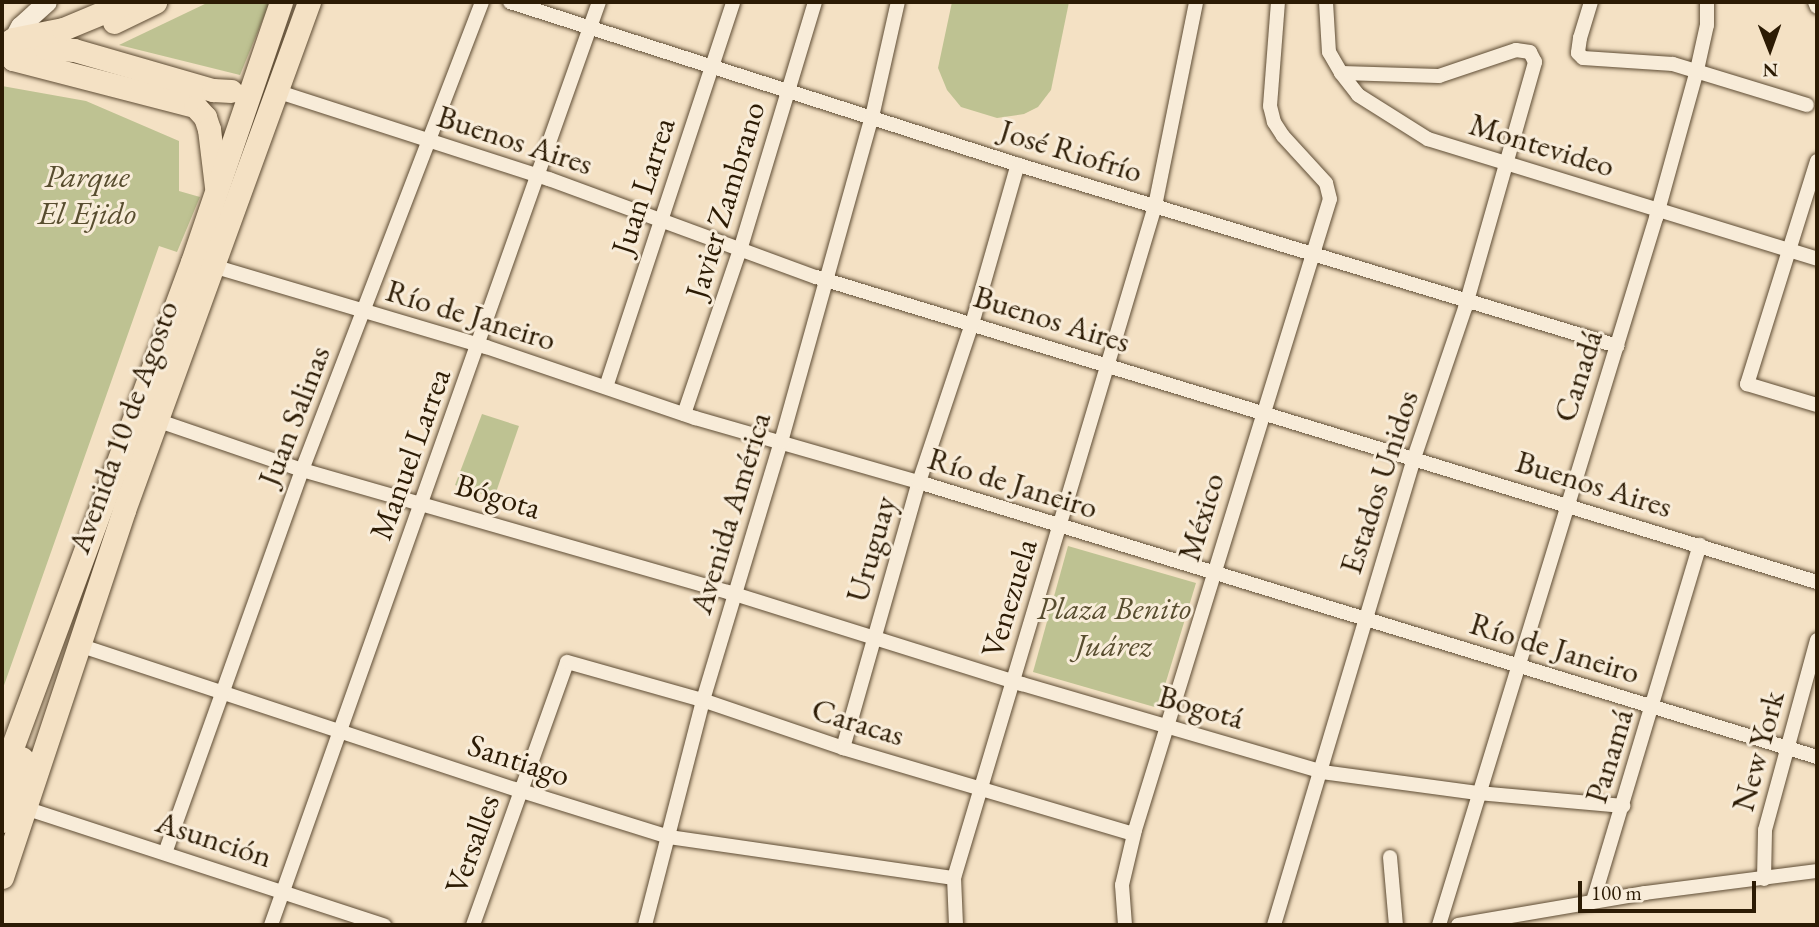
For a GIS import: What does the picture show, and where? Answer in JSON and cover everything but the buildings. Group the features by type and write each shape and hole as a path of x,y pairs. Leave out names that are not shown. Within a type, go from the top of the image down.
{"main road":[{"path":"7,50 20,26 47,2"},
{"path":"7,50 128,2"},
{"path":"63,29 91,28 118,20 155,2"},
{"name":"Avenida 10 de Agosto","path":"2,877 79,645 160,417 203,264 217,191 281,2"},
{"path":"272,60 291,2"},
{"name":"Avenida 10 de Agosto","path":"2,775 135,413 203,264 276,91 309,2"},
{"path":"7,50 74,50 213,90 231,92"},
{"path":"7,50 195,106 205,117 209,129 217,191"},
{"path":"2,821 25,749 42,712 65,686 38,674"}],"street":[{"name":"Juan Salinas","path":"165,853 304,466 482,2"},
{"name":"José Riofrío","path":"510,2 1018,164 1617,346"},
{"name":"Manuel Larrea","path":"271,925 599,2"},
{"name":"Juan Larrea","path":"607,387 733,2"},
{"name":"Javier Zambrano","path":"684,414 741,247 816,2"},
{"name":"Avenida América","path":"645,925 703,700 781,442 873,117 898,2"},
{"name":"Venezuela","path":"956,925 954,878 983,789 1105,365 1155,206 1196,2"},
{"name":"México","path":"1125,925 1122,885 1134,834 1330,199 1326,183 1283,136 1270,106 1278,2"},
{"name":"Montevideo","path":"1326,2 1329,52 1341,73 1358,95 1428,139 1817,259"},
{"path":"1591,2 1578,53 1591,60 1674,64 1807,105"},
{"name":"Canadá","path":"1439,925 1516,666 1658,210 1697,70 1707,25 1707,2"},
{"path":"1815,2 1817,7"},
{"name":"Estados Unidos","path":"1274,925 1414,458 1468,300 1508,165 1534,56 1516,50 1439,76 1341,73"},
{"name":"Buenos Aires","path":"276,91 663,218 826,280 1817,582"},
{"path":"1817,161 1747,384 1817,405"},
{"name":"Uruguay","path":"843,748 919,482 972,324 1018,164"},
{"name":"Río de Janeiro","path":"203,264 479,345 684,414 919,482 1817,757"},
{"name":"Bógota","path":"135,413 160,417 420,502 734,594"},
{"name":"Panamá","path":"1593,901 1700,545"},
{"name":"Bogotá","path":"734,594 1013,682 1322,772 1478,793 1623,806"},
{"name":"New York","path":"1764,879 1765,830 1817,640"},
{"name":"Santiago","path":"79,645 221,691 341,734 669,837 954,878"},
{"name":"Caracas","path":"567,662 703,700 843,748 1134,834"},
{"name":"Versalles","path":"473,925 567,662"},
{"name":"Asunción","path":"25,808 384,925"},
{"path":"1390,857 1396,925"},
{"path":"1458,925 1593,901 1817,871"}],"green space":[{"path":"209,2 270,2 240,75 119,45"},
{"path":"952,2 1069,2 1051,90 1038,107 1024,114 997,118 961,107 947,90 938,68"},
{"name":"Parque El Ejido","path":"2,86 86,101 179,141 179,191 200,197 177,252 159,246 2,691"},
{"path":"482,414 519,426 494,498 455,485"},
{"name":"Plaza Benito Juárez","path":"1068,546 1196,583 1158,708 1033,672"}]}
